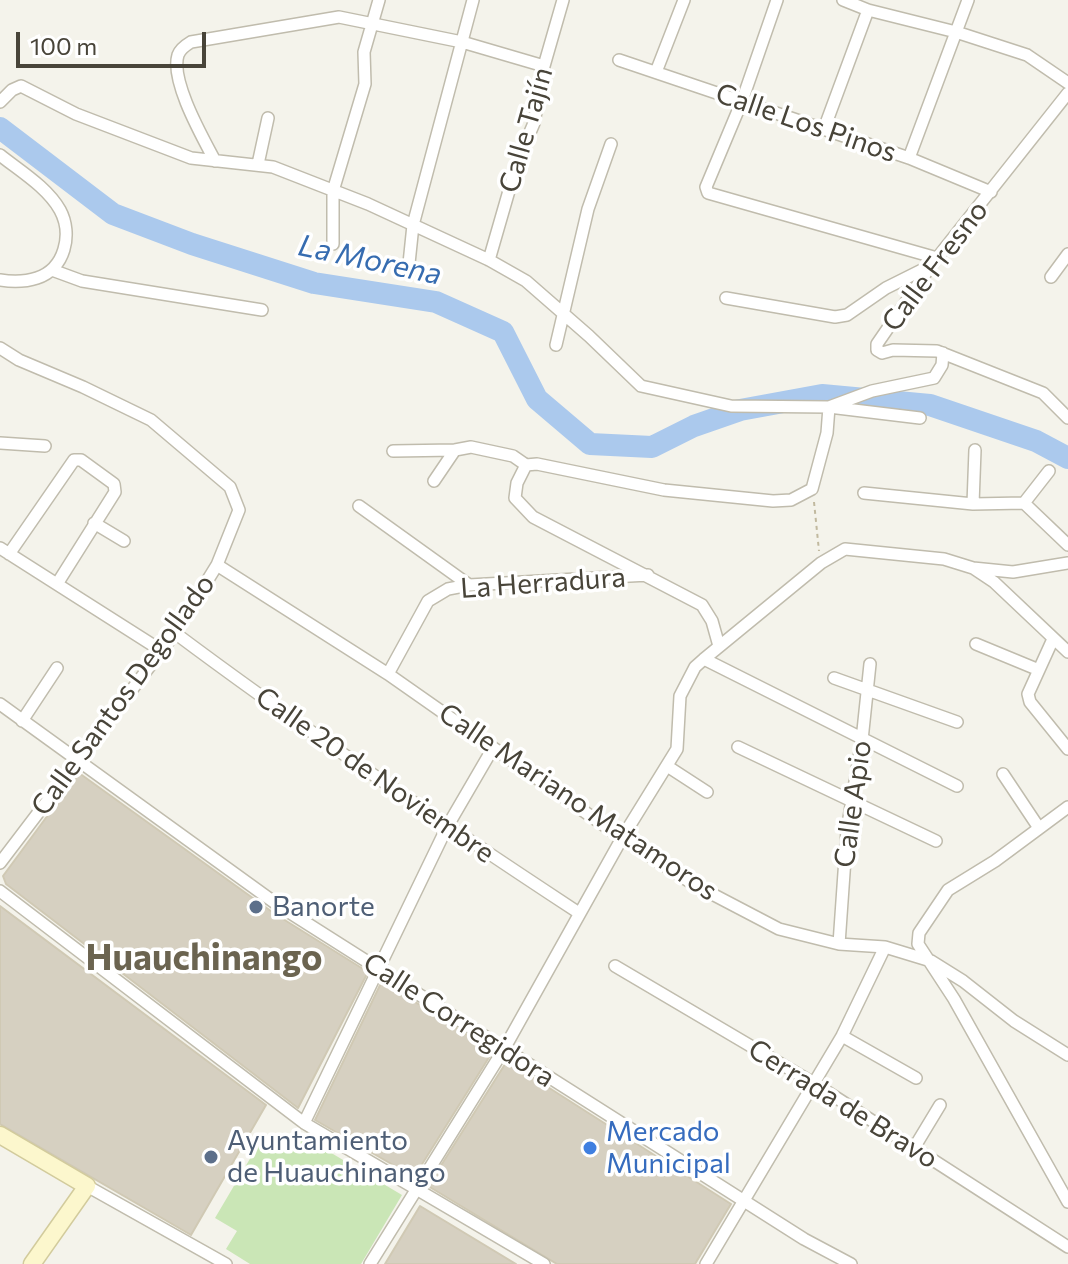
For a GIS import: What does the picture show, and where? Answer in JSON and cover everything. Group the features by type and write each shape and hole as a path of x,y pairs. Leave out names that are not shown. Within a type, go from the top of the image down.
{"main road":[{"path":"0,1135 87,1186 32,1264"}],"street":[{"path":"333,244 333,191 365,84 364,52 379,0"},
{"path":"408,273 413,225 473,0"},
{"name":"Calle Tajín","path":"489,260 517,163 534,123 544,66 563,0"},
{"path":"656,72 684,0"},
{"path":"777,0 742,101 706,187 708,193 933,262"},
{"path":"843,0 868,10 956,32 1027,55 1068,83"},
{"path":"909,158 968,0"},
{"path":"824,129 868,10"},
{"path":"215,161 190,113 178,72 178,55 191,42 339,17 462,42 544,66"},
{"name":"Calle Los Pinos","path":"619,60 909,158 991,192"},
{"path":"0,102 21,86 76,114 191,158 273,167 413,225 526,281 641,386 731,406 829,407 920,418"},
{"name":"Calle Fresno","path":"1068,93 933,262 877,344 877,350 882,353 893,350 943,353 1043,393 1068,418"},
{"path":"258,164 268,118"},
{"path":"556,345 588,209 611,144"},
{"path":"0,155 47,193 60,210 66,226 66,245 52,270 39,277 17,282 0,280"},
{"path":"1051,277 1068,254"},
{"path":"726,298 835,317 847,315 886,288 933,262"},
{"path":"52,270 82,281 262,310"},
{"name":"Calle Santos Degollado","path":"0,348 19,360 151,420 230,487 239,510 217,565 175,633 0,863"},
{"path":"829,407 872,391 934,378 942,365 943,353"},
{"path":"393,451 471,447 513,456 526,465 537,464 664,490 773,501 791,500 812,489 827,433 829,407"},
{"path":"0,443 45,446"},
{"path":"434,481 455,450"},
{"path":"973,504 975,450"},
{"path":"57,584 115,492 114,484 81,460 74,460 5,551 162,651"},
{"name":"La Herradura","path":"526,465 517,483 515,498 533,517 702,605 712,621 719,646"},
{"path":"1024,503 1049,471"},
{"path":"864,493 973,504 1024,503 1068,545"},
{"path":"359,506 469,585"},
{"path":"94,523 124,541"},
{"path":"370,1264 504,1049 622,838 677,749 680,696 695,667 704,659 821,563 845,549 944,559 973,568 994,582 1068,652"},
{"path":"973,568 1013,572 1068,563"},
{"name":"Calle Mariano Matamoros","path":"217,565 388,674 693,884 779,929 839,944 885,947 931,961 963,981 1014,1021 1068,1055"},
{"name":"La Herradura","path":"388,674 428,601 448,589 469,585 648,575"},
{"name":"Calle 20 de Noviembre","path":"175,633 265,701 447,827 579,913"},
{"path":"1053,639 1028,694 1030,702 1068,749"},
{"path":"976,644 1039,670"},
{"path":"704,659 957,786"},
{"name":"Calle Apio","path":"839,944 843,866 870,664"},
{"path":"22,721 57,668"},
{"path":"834,678 957,722"},
{"name":"Calle Corregidora","path":"0,704 278,905 804,1239 851,1264"},
{"path":"738,747 936,841"},
{"path":"304,1123 447,827 493,748"},
{"path":"667,766 707,792"},
{"path":"1003,774 1039,828"},
{"path":"1068,807 986,867 948,890 919,933 918,944 931,961 1068,1202"},
{"path":"0,891 304,1123 544,1264"},
{"path":"706,1264 815,1084 885,947"},
{"name":"Cerrada de Bravo","path":"615,966 815,1084 1068,1247"},
{"path":"842,1036 916,1078"},
{"path":"914,1148 940,1105"},
{"path":"87,1186 226,1264"}],"path":[{"path":"812,489 821,563"}],"green space":[{"path":"296,1132 402,1195 361,1264 250,1264 226,1249 237,1231 215,1218 261,1140 283,1153"}],"building":[{"path":"79,773 275,914 368,972 298,1108 6,884 3,876"},
{"path":"0,906 266,1105 191,1235 0,1124"},
{"path":"382,981 493,1051 414,1177 315,1120"},
{"path":"507,1061 731,1204 695,1264 557,1264 428,1186"},
{"path":"420,1206 516,1264 385,1264"}],"waterway":[{"name":"La Morena","path":"0,128 113,214 192,244 314,283 436,302 503,332 537,399 590,444 652,447 694,426 740,410 822,395 930,405 1036,441 1068,458"}],"place":[{"name":"Banorte","path":"256,907"},
{"name":"Mercado Municipal","path":"590,1148"},
{"name":"Ayuntamiento de Huauchinango","path":"211,1157"}],"district":[{"name":"Huauchinango","path":"204,958"}]}
